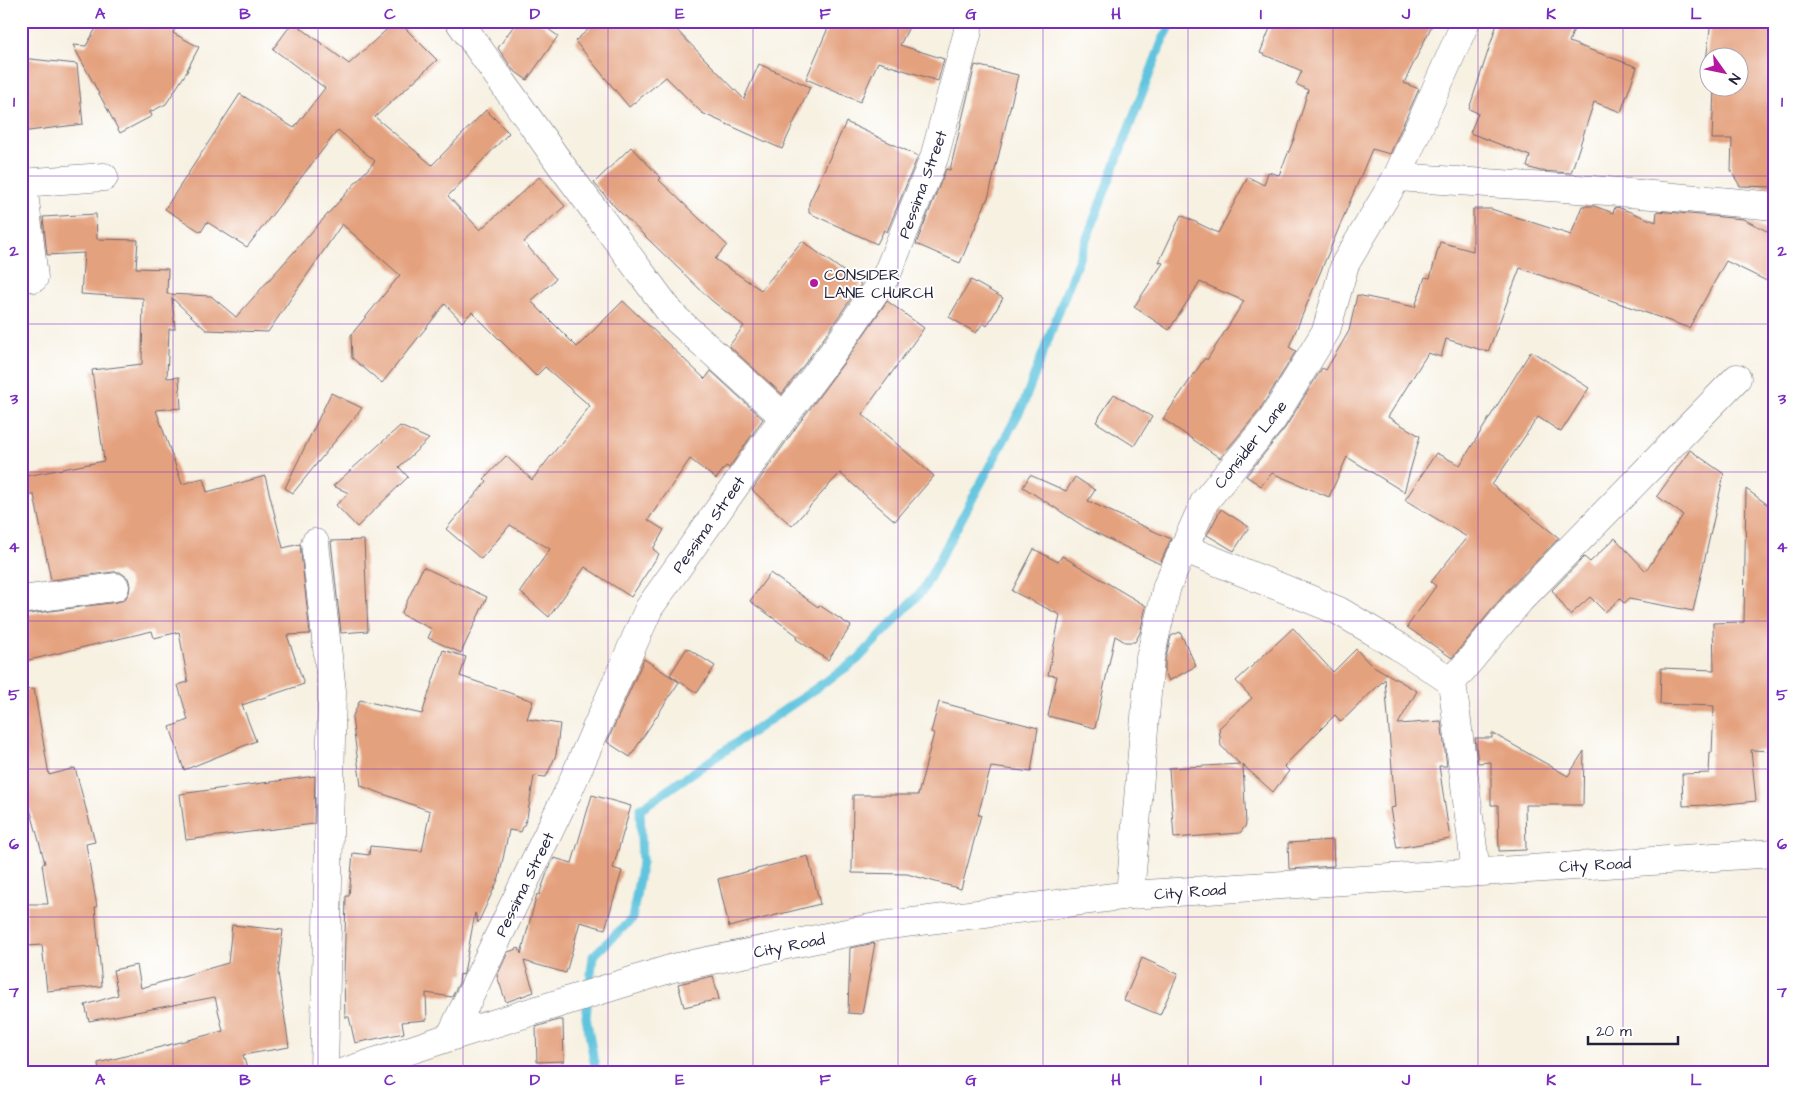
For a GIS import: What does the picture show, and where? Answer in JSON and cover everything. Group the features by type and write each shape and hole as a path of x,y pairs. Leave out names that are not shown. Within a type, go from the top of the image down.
{"street":[{"path":"460,21 561,165 673,316 784,417"},
{"name":"Pessima Street","path":"450,1037 568,792 649,608 887,274 934,158 967,35 969,21"},
{"name":"Consider Lane","path":"1130,895 1150,658 1167,586 1205,501 1272,420 1326,331 1345,264 1397,177 1466,21"},
{"path":"34,278 22,183 104,177"},
{"path":"1397,177 1608,191 1775,206"},
{"path":"1476,872 1452,682 1520,600 1737,378"},
{"path":"315,543 332,691 324,1072"},
{"path":"1183,548 1339,611 1398,646 1452,682"},
{"path":"21,600 115,587"},
{"name":"City Road","path":"450,1037 673,968 881,926 1130,895 1775,854"},
{"path":"344,1072 450,1037"}],"building":[{"path":"100,21 180,21 173,33 199,47 188,70 166,104 150,112 152,116 120,133 73,45 86,46"},
{"path":"396,21 437,60 375,117 432,165 486,110 509,133 448,196 480,230 539,177 565,206 524,242 556,279 531,301 577,347 623,301 705,379 711,371 763,419 729,468 726,466 716,479 690,459 648,520 664,530 653,549 659,554 631,597 585,567 549,617 520,592 550,549 510,525 481,559 446,529 487,481 484,479 506,456 532,480 590,406 545,367 536,376 472,312 462,322 445,304 382,383 352,358 351,335 400,275 342,224 268,332 206,330 172,298 175,329 169,329 167,378 179,377 181,408 156,410 182,484 203,478 207,492 265,476 283,548 300,544 310,634 287,635 304,684 242,705 256,741 184,770 170,727 188,720 178,685 188,682 179,632 154,638 152,631 21,662 21,615 117,602 124,600 129,593 130,585 128,578 120,572 51,580 34,495 21,495 21,477 104,461 92,370 142,364 143,298 81,294 84,253 47,255 43,217 96,214 97,239 138,240 136,268 168,269 167,294 211,296 236,317 375,161 338,130 247,247 207,222 201,232 165,209 240,94 294,128 325,88 273,49 293,22 349,64"},
{"path":"517,21 537,21 558,36 527,80 513,70 498,48"},
{"path":"598,21 668,21 744,99 759,64 810,87 782,149 702,113 666,77 629,107 575,41"},
{"path":"831,21 912,21 900,45 944,59 938,81 878,62 860,102 806,79"},
{"path":"1273,21 1434,21 1404,83 1419,89 1390,154 1372,149 1289,347 1296,351 1259,411 1220,458 1163,419 1205,358 1207,360 1244,301 1200,282 1169,330 1134,307 1163,263 1159,262 1181,215 1218,233 1248,177 1264,185 1268,172 1279,175 1294,139 1308,90 1296,84 1302,71 1260,53"},
{"path":"1498,21 1550,21 1574,29 1569,42 1637,67 1621,112 1594,102 1571,173 1540,171 1527,167 1530,156 1470,133 1478,113 1469,109"},
{"path":"1711,21 1775,21 1775,187 1740,186 1731,171 1732,139 1712,139 1714,98 1748,98 1748,48 1708,48"},
{"path":"21,58 77,64 83,124 21,132"},
{"path":"975,65 1018,75 989,195 960,263 916,244 946,169 950,170"},
{"path":"846,122 918,156 887,232 884,230 877,244 809,213 809,203"},
{"path":"631,147 661,178 659,180 727,245 715,259 761,290 802,241 861,284 782,394 729,346 744,326 711,300 617,209 594,183"},
{"path":"1582,206 1594,206 1613,213 1615,207 1620,208 1656,222 1657,211 1743,219 1775,235 1775,285 1726,261 1689,328 1520,268 1488,352 1446,339 1441,357 1428,353 1388,417 1420,436 1404,492 1347,457 1329,497 1272,473 1261,486 1246,476 1285,428 1322,368 1326,370 1349,331 1357,295 1415,307 1425,277 1430,278 1440,242 1473,251 1473,209 1491,209 1571,235"},
{"path":"971,280 1003,298 987,326 983,323 976,333 949,317"},
{"path":"887,301 924,328 862,414 934,476 895,521 840,473 792,526 752,490"},
{"path":"1531,351 1589,388 1561,432 1538,417 1492,485 1559,538 1508,590 1452,658 1407,627 1436,586 1431,582 1467,537 1405,500 1436,453 1460,465"},
{"path":"331,393 362,408 293,493 285,488"},
{"path":"1114,394 1152,417 1134,446 1096,422"},
{"path":"400,426 429,439 399,467 408,477 357,527 336,505 349,493 333,486"},
{"path":"1690,450 1724,474 1693,611 1629,599 1624,603 1620,599 1605,612 1590,597 1570,615 1552,590 1584,557 1590,562 1615,538 1646,571 1683,515 1657,496"},
{"path":"1030,475 1066,491 1075,477 1095,490 1088,501 1171,539 1160,564 1086,528 1023,487"},
{"path":"1746,489 1775,510 1774,751 1751,750 1756,801 1707,806 1683,806 1682,774 1709,773 1710,752 1712,753 1714,706 1660,704 1661,668 1714,670 1713,623 1744,622"},
{"path":"1221,509 1249,527 1234,551 1207,535"},
{"path":"364,540 368,631 341,633 331,541"},
{"path":"1034,549 1058,562 1062,556 1146,606 1140,633 1135,642 1125,642 1115,636 1095,728 1048,716 1057,676 1048,675 1060,615 1012,591"},
{"path":"423,567 487,597 461,653 428,638 432,629 401,614"},
{"path":"770,573 818,607 819,605 851,626 828,660 796,639 798,636 750,601"},
{"path":"1293,628 1333,672 1356,649 1370,664 1417,691 1398,724 1441,721 1447,766 1439,766 1450,839 1397,848 1390,808 1395,807 1385,679 1341,722 1335,715 1284,766 1289,771 1273,792 1243,765 1246,825 1240,833 1174,838 1169,768 1240,764 1221,746 1219,728 1252,698 1236,681"},
{"path":"1180,632 1196,666 1169,681 1165,672 1165,660 1171,636"},
{"path":"687,648 715,666 697,693 670,675"},
{"path":"443,650 466,657 460,676 533,701 527,719 560,724 556,755 546,777 534,776 527,818 521,832 509,830 499,878 478,923 475,913 464,973 463,975 460,974 459,983 452,997 426,993 427,1020 402,1022 404,1033 355,1043 349,1017 345,1017 344,977 346,896 349,896 353,853 369,855 370,846 422,851 430,811 361,786 352,718 360,700 422,714"},
{"path":"644,659 679,682 630,757 607,742"},
{"path":"34,689 49,775 75,768 95,842 86,844 97,907 95,907 102,986 47,991 42,945 27,946 26,904 48,904 42,864 45,863 21,776 21,690"},
{"path":"939,702 1038,728 1031,772 991,767 978,815 981,815 961,889 907,874 852,873 853,795 918,795 934,733 931,732"},
{"path":"1492,733 1568,776 1584,751 1583,805 1525,805 1526,850 1499,851 1498,805 1491,805 1491,762 1478,763 1475,738 1492,738"},
{"path":"315,776 314,824 186,840 180,794"},
{"path":"592,795 631,806 613,868 622,871 605,929 580,922 566,973 524,961 534,992 506,1002 497,976 508,952 519,948 521,954 537,894 539,895 554,858 572,863"},
{"path":"1333,840 1334,866 1289,869 1288,843"},
{"path":"808,856 820,904 729,927 718,879"},
{"path":"232,925 283,930 278,973 289,1047 243,1055 248,1072 99,1072 98,1063 223,1031 215,997 89,1021 85,1005 118,995 113,970 137,965 141,988 228,963"},
{"path":"875,943 862,1014 848,1013 850,948"},
{"path":"1142,958 1178,974 1160,1015 1124,1000"},
{"path":"713,976 719,999 684,1007 678,984"},
{"path":"563,1020 564,1061 537,1062 536,1027"}],"waterway":[{"path":"596,1072 586,1017 593,956 632,919 642,862 640,809 857,660 923,590 1023,405 1163,39 1174,21"}],"place":[{"name":"CONSIDER LANE CHURCH","path":"814,283"}]}
